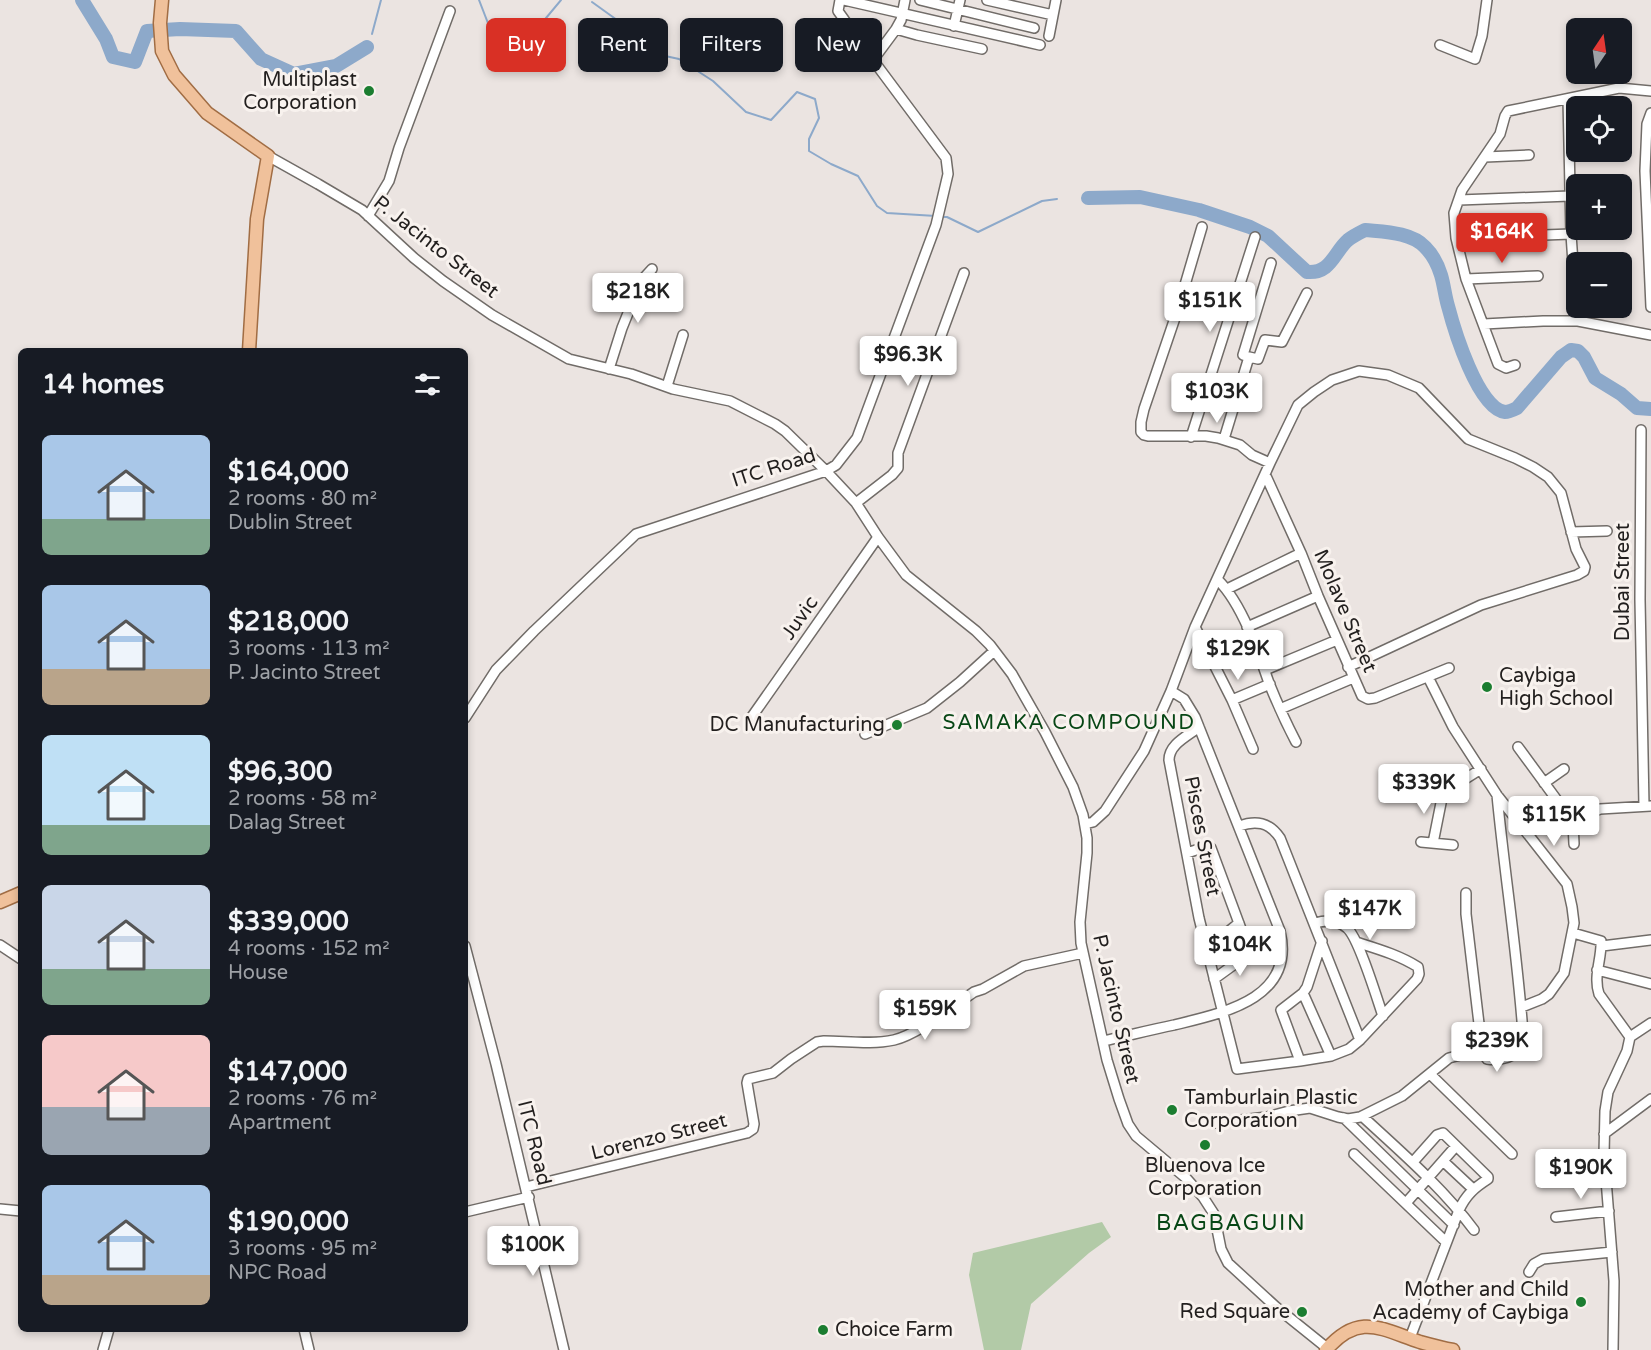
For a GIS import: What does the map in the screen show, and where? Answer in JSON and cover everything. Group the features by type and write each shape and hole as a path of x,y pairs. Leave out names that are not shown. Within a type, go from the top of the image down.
{"main road":[{"path":"162,0 160,27 162,51 167,64 183,87 207,113 268,156 257,219 249,348"},
{"path":"0,902 18,893"},
{"path":"1327,1349 1348,1331 1362,1327 1382,1328 1417,1343 1453,1350"}],"street":[{"path":"842,0 1040,45"},
{"name":"ITC Road","path":"842,0 838,11 843,18"},
{"path":"882,48 896,29 905,0"},
{"path":"920,0 959,5 995,18 1034,28"},
{"path":"987,0 1053,15"},
{"path":"1050,36 1056,0"},
{"path":"1440,45 1475,59 1482,36 1487,0"},
{"path":"992,34 998,1"},
{"path":"954,26 959,5"},
{"path":"368,216 389,181 450,11"},
{"path":"896,29 982,49"},
{"name":"ITC Road","path":"468,713 496,670 636,534 826,471 836,465 857,438 936,225 948,174 946,158 882,72"},
{"path":"1582,96 1619,88 1651,91"},
{"path":"1515,364 1506,368 1498,364 1466,279 1456,238 1454,213 1462,190 1500,134 1508,111 1566,99"},
{"path":"1651,113 1648,172 1651,307"},
{"path":"1485,157 1529,155"},
{"name":"P. Jacinto Street","path":"268,156 368,216 414,258 492,315 569,359 730,401 775,424 785,431 856,503 906,575 976,631 994,651 1012,674 1046,732 1073,787 1085,825 1087,853 1080,922 1083,953 1102,1041 1124,1115 1133,1132 1143,1143 1186,1178 1203,1197 1214,1214 1221,1248 1228,1263 1327,1349"},
{"path":"1459,200 1566,196"},
{"path":"1202,227 1140,428 1144,435 1148,436 1206,436 1224,439 1240,445 1252,455 1270,463"},
{"path":"1456,238 1566,234"},
{"path":"1191,437 1255,237"},
{"path":"1272,262 1243,355 1258,359 1266,340 1282,342 1307,293"},
{"path":"609,369 640,281 652,269"},
{"path":"856,503 892,476 898,468 898,453 964,273"},
{"path":"1466,279 1538,276"},
{"path":"1484,324 1578,321 1651,334"},
{"path":"666,386 683,335"},
{"path":"1224,439 1249,357"},
{"path":"1085,825 1099,818 1111,804 1144,751 1264,474 1298,405 1332,380 1359,371 1388,375 1419,388 1468,439 1515,458 1548,477 1561,493 1576,549 1585,567 1584,571 1577,575 1481,605 1348,666"},
{"name":"Dubai Street","path":"1641,430 1646,443 1641,495 1641,600 1647,806"},
{"name":"Molave Street","path":"1264,474 1301,553 1362,696 1371,699 1449,668"},
{"path":"1641,495 1651,495"},
{"path":"1571,532 1607,531"},
{"name":"Juvic","path":"751,718 878,537"},
{"path":"1227,589 1301,553"},
{"path":"1218,580 1227,589 1247,627 1296,742"},
{"path":"1247,627 1318,596"},
{"path":"1641,600 1651,599"},
{"path":"1196,627 1253,749"},
{"path":"1265,670 1337,640"},
{"path":"865,734 927,708 994,651"},
{"path":"1428,677 1453,727 1497,795 1567,884 1574,923 1564,973 1549,994 1522,1007"},
{"path":"1280,709 1353,678"},
{"path":"1232,700 1270,684"},
{"path":"1102,1041 1232,1010 1252,998 1269,983 1281,964 1283,952 1280,931 1239,826 1188,703 1180,695 1171,691"},
{"name":"Pisces Street","path":"1199,727 1173,747 1169,756 1199,918 1237,1069 1300,1061"},
{"path":"1518,747 1573,822 1574,844"},
{"path":"1433,843 1443,793 1481,769"},
{"path":"1544,783 1564,769"},
{"path":"1466,892 1466,914 1482,1049 1487,1059 1503,1059 1524,1048 1522,1007 1497,795"},
{"path":"1573,822 1600,809 1647,806"},
{"path":"1239,826 1255,822 1263,823 1276,832 1315,923 1360,1040"},
{"path":"1421,842 1453,844"},
{"path":"1187,853 1208,846 1211,848 1250,953 1214,979"},
{"path":"1315,923 1329,921 1344,925 1348,929 1356,942 1383,1016"},
{"path":"1207,949 1239,923"},
{"path":"1573,933 1601,941 1597,985 1599,994 1630,1037"},
{"path":"1602,946 1651,940"},
{"path":"1322,941 1312,976 1303,993 1281,1010 1300,1061 1330,1056 1349,1049 1417,979 1418,967 1394,953 1356,942"},
{"path":"0,945 18,957"},
{"name":"Lorenzo Street","path":"468,1211 528,1192 747,1133 753,1129 754,1124 747,1083 750,1078 773,1073 817,1042 877,1042 908,1036 974,992 1024,966 1083,953"},
{"name":"ITC Road","path":"468,957 528,1192 564,1350"},
{"path":"1598,969 1651,984"},
{"path":"1303,993 1330,1056"},
{"path":"1613,1350 1614,1281 1604,1154 1608,1092 1627,1051 1630,1037 1651,1023"},
{"path":"1215,1123 1267,1117 1310,1108 1344,1118 1362,1116 1402,1096 1449,1058 1482,1049"},
{"path":"1430,1074 1512,1154"},
{"path":"1604,1134 1651,1099"},
{"path":"1362,1116 1413,1162 1459,1210 1474,1230"},
{"path":"1344,1118 1454,1225"},
{"path":"1413,1162 1440,1133 1443,1133 1488,1176 1488,1179 1466,1197 1459,1210 1446,1242 1417,1343"},
{"path":"1406,1203 1456,1146"},
{"path":"1354,1154 1446,1242"},
{"path":"1443,1161 1473,1189"},
{"path":"0,1209 18,1211"},
{"path":"1556,1217 1609,1211"},
{"path":"1529,1272 1534,1264 1543,1260 1612,1252"},
{"path":"103,1350 108,1332"},
{"path":"305,1332 309,1350"}],"green space":[{"path":"1102,1222 1111,1237 1089,1253 1031,1304 1021,1350 984,1350 969,1275 973,1253"}],"waterway":[{"path":"82,0 106,39 113,57 135,62 147,31 180,29 236,31 261,59 294,74 336,66 367,47"},
{"path":"372,34 381,0"},
{"path":"479,0 491,31 504,45 521,48 561,0"},
{"path":"592,2 617,20 624,33 656,54 679,59 713,81 746,112 771,120 797,92 815,99 819,118 809,139 809,151 858,176 877,206 887,213 936,216"},
{"path":"1088,198 1140,197 1199,210 1250,227 1268,236 1307,272 1322,270 1348,240 1365,230 1412,238 1425,247 1437,264 1456,332 1469,366 1477,383 1495,408 1505,412 1517,408 1561,357 1571,350 1578,351 1584,357 1595,378 1621,394 1637,408 1651,409"},
{"path":"942,217 947,217 978,232 1042,201 1057,199"}],"place":[{"name":"Multiplast Corporation","path":"369,91"},
{"name":"Caybiga High School","path":"1487,687"},
{"name":"DC Manufacturing","path":"897,725"},
{"name":"Tamburlain Plastic Corporation","path":"1172,1110"},
{"name":"Bluenova Ice Corporation","path":"1205,1145"},
{"name":"Mother and Child Academy of Caybiga","path":"1581,1302"},
{"name":"Red Square","path":"1302,1312"},
{"name":"Choice Farm","path":"823,1330"}],"district":[{"name":"SAMAKA COMPOUND","path":"1069,722"},
{"name":"BAGBAGUIN","path":"1231,1223"}]}
